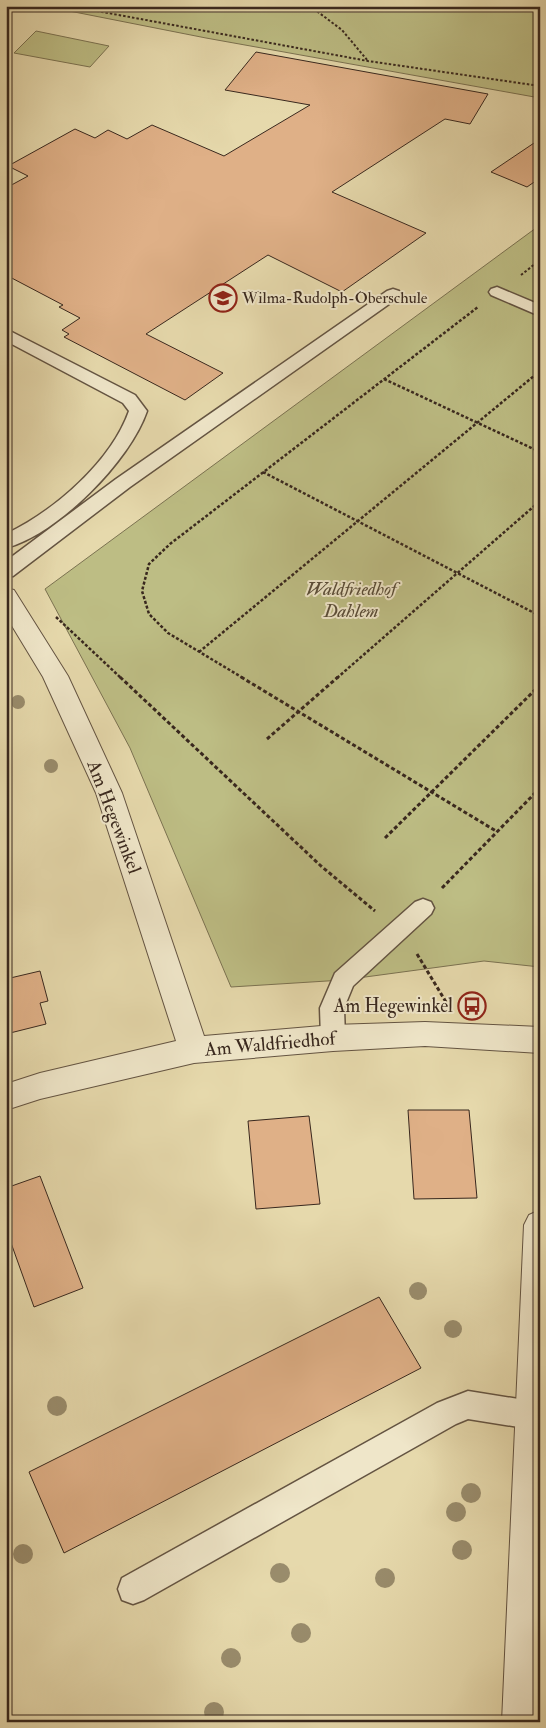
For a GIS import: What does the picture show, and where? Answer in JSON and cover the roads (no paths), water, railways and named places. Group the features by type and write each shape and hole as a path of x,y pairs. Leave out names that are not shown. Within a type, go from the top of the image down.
{"street":[{"name":"Am Hegewinkel","path":"6,596 55,676 109,793 194,1050"},
{"name":"Am Waldfriedhof","path":"6,1097 40,1086 194,1050 333,1038 425,1034 540,1040"},
{"path":"521,1722 531,1415 540,1225"}],"lane":[{"path":"498,292 540,310"},
{"path":"6,571 123,484 393,294"},
{"path":"6,334 129,399 138,411 135,424 122,443 70,500 38,524 6,542"},
{"path":"333,1038 332,1008 343,980 423,908"},
{"path":"133,1589 447,1413 468,1405 531,1415"}],"place":[{"name":"Wilma-Rudolph-Oberschule","path":"223,298"},
{"name":"Am Hegewinkel","path":"472,1006"}],"park label":[{"name":"Waldfriedhof Dahlem","path":"351,600"}]}
